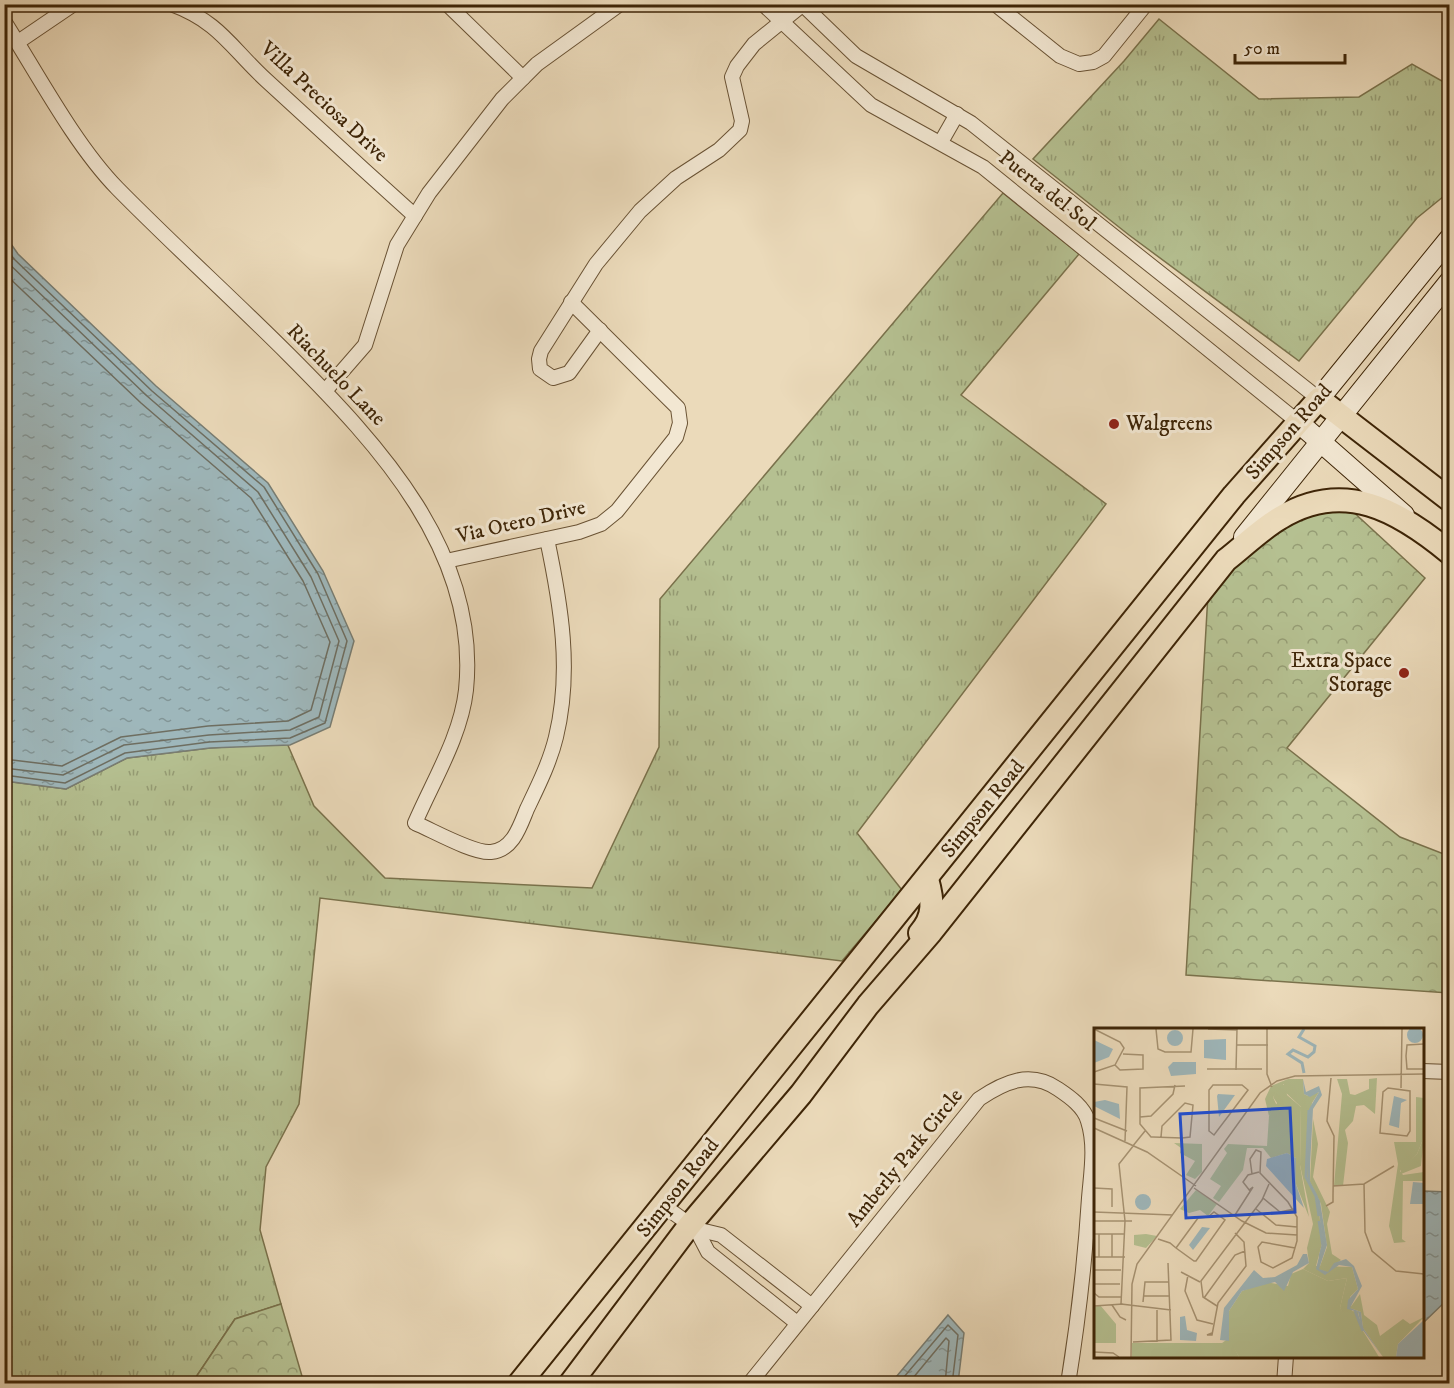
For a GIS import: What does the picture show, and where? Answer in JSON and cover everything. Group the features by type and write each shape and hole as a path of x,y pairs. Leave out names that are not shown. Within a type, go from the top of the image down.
{"main road":[{"name":"Simpson Road","path":"519,1383 664,1206 1234,495 1318,399 1449,238"},
{"name":"Simpson Road","path":"570,1383 801,1094 868,1005 932,932 1449,281"},
{"path":"1318,399 1449,500"},
{"path":"1298,422 1449,553"},
{"path":"1226,560 1279,518 1301,507 1330,499 1357,500 1392,513 1419,528"},
{"path":"868,1005 887,973 926,926 933,900 927,879"}],"street":[{"path":"18,42 74,4"},
{"name":"Villa Preciosa Drive","path":"171,4 200,16 219,30 263,77 415,216"},
{"path":"447,4 523,78"},
{"path":"325,391 365,345 397,245 429,193 502,99 537,64 620,4"},
{"name":"Puerta del Sol","path":"763,4 871,105 983,167 1298,422"},
{"path":"995,4 1060,56 1079,64 1093,62 1104,56 1146,4"},
{"path":"600,330 569,372 553,378 540,369 541,351 571,302 596,264 640,211 676,178 719,150 740,130 742,121 732,77 737,66 754,45 802,5"},
{"name":"Puerta del Sol","path":"802,5 856,56 957,114 1047,181 1318,399"},
{"name":"Riachuelo Lane","path":"4,21 85,148 116,186 357,423 393,470 442,548 459,595 467,650 466,692 456,729 415,823 478,850 491,852 506,846 515,836 546,768 556,738 562,699 564,653 560,601 547,539"},
{"path":"940,142 957,114"},
{"name":"Via Otero Drive","path":"446,561 547,539 601,524 617,511 676,437 680,423 678,408 571,302"},
{"path":"1424,1071 1449,1072"},
{"name":"Amberly Park Circle","path":"749,1383 979,1099 1003,1083 1025,1078 1050,1083 1073,1098 1088,1119 1093,1143 1084,1281 1068,1383"},
{"path":"664,1206 693,1228 708,1252 797,1323"},
{"path":"693,1228 721,1235 812,1306"},
{"path":"1284,1383 1286,1358"}],"green space":[{"path":"1159,19 1259,99 1359,97 1412,64 1449,85 1449,192 1417,218 1299,361 1129,235 1033,159 1124,61"},
{"path":"1003,193 1079,254 961,395 1106,504 857,833 902,890 842,961 320,898 299,1104 266,1167 260,1230 281,1304 235,1319 192,1383 5,1384 5,781 66,789 127,758 210,748 287,743 314,806 385,878 592,888 659,747 660,599"},
{"path":"1349,508 1425,578 1287,748 1400,837 1449,856 1449,993 1186,975 1208,594 1244,549 1303,515"},
{"path":"281,1304 304,1383 192,1383 235,1319"}],"water":[{"path":"4,234 18,254 156,386 268,483 323,571 354,641 330,727 290,745 210,748 127,758 66,789 5,781"},
{"path":"1424,1191 1449,1192 1450,1297 1424,1322"},
{"path":"948,1315 964,1333 958,1383 891,1383"}],"place":[{"name":"Walgreens","path":"1114,424"},
{"name":"Extra Space Storage","path":"1404,673"}]}
